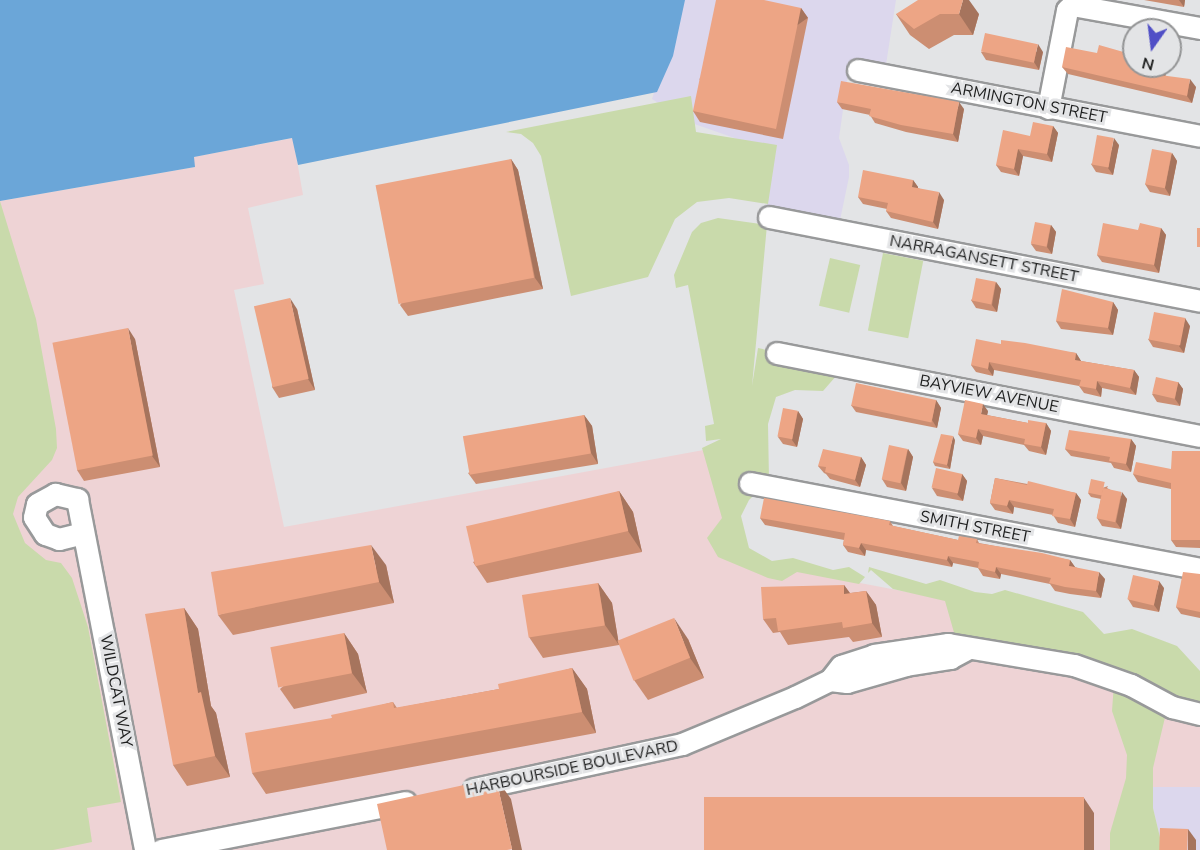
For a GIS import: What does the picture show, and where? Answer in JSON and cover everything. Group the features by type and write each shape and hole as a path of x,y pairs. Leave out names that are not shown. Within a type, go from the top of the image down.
{"street":[{"path":"1048,108 1067,10 1072,5 1200,28"},
{"name":"ARMINGTON STREET","path":"858,70 1200,136"},
{"name":"NARRAGANSETT STREET","path":"769,217 1200,301"},
{"name":"BAYVIEW AVENUE","path":"777,353 1200,436"},
{"name":"SMITH STREET","path":"750,483 1200,569"},
{"name":"WILDCAT WAY","path":"83,533 145,850"},
{"name":"HARBOURSIDE BOULEVARD","path":"450,793 671,748 709,736 830,680 841,666 874,655 948,644 967,649 1042,657 1074,665 1131,685 1172,707 1200,714"},
{"path":"161,850 429,797"}],"shaded area":[{"path":"669,0 896,0 885,71 849,67 839,138 849,165 849,177 839,225 767,214 768,173 760,147 686,121 652,99 662,67"},
{"path":"293,138 303,195 248,208 264,284 234,290 284,527 747,442 730,539 766,565 970,604 1200,674 1200,787 1144,787 1145,850 0,850 0,201 195,167 193,157"},
{"path":"1200,716 1200,850 1163,850 1153,808 1153,768"}],"green space":[{"path":"691,96 696,132 777,145 768,204 729,198 697,202 675,219 648,277 571,296 541,156 533,143 521,134 506,132"},
{"path":"0,201 36,319 56,429 57,448 52,460 18,497 13,514 25,543 46,560 61,563 72,578 88,627 121,802 87,808 92,842 53,850 0,850"},
{"path":"718,218 767,225 752,386 758,348 844,367 823,391 795,390 776,397 768,424 769,480 749,500 741,516 749,548 772,561 793,558 833,570 849,567 865,577 859,584 797,572 782,581 768,578 718,557 707,538 722,518 702,448 721,439 706,441 705,426 714,424 688,285 676,288 674,275 692,232 701,223"},
{"path":"883,253 923,261 908,338 868,331"},
{"path":"830,258 860,265 849,313 819,306"},
{"path":"869,567 926,584 940,580 975,592 992,594 1005,590 1083,612 1104,634 1132,629 1177,646 1200,671 1200,716 1167,709 1153,768 1153,808 1163,850 1110,850 1110,833 1126,778 1127,755 1112,711 1114,683 959,650 945,601 893,589 871,570 868,573"}],"water":[{"path":"0,0 685,0 673,56 657,92 298,165 292,138 194,157 195,167 0,201"}],"building":[{"path":"716,0 764,0 801,8 776,129 693,111"},
{"path":"918,0 963,0 959,14 940,14 914,29 896,14"},
{"path":"985,33 1038,44 1034,63 981,52"},
{"path":"1099,45 1122,52 1122,78 1190,79 1187,96 1062,67 1066,47 1097,53"},
{"path":"841,81 959,102 953,134 901,125 869,116 871,109 837,102"},
{"path":"1033,122 1053,126 1047,154 1018,149 1014,169 996,165 1003,130 1030,136"},
{"path":"1097,135 1114,138 1109,167 1092,165"},
{"path":"1152,149 1172,153 1165,188 1145,184"},
{"path":"511,159 534,278 399,304 376,185"},
{"path":"863,170 913,180 912,187 939,192 933,222 886,211 888,203 858,197"},
{"path":"1035,222 1051,225 1047,247 1031,244"},
{"path":"1103,223 1138,230 1140,223 1161,228 1154,265 1097,255"},
{"path":"1197,228 1200,228 1200,247 1197,247"},
{"path":"976,278 996,282 991,304 972,301"},
{"path":"1062,289 1113,302 1108,328 1056,321"},
{"path":"290,298 309,379 273,387 254,306"},
{"path":"1154,312 1185,318 1180,346 1149,339"},
{"path":"128,328 153,456 77,470 52,343"},
{"path":"976,339 1001,344 1001,340 1025,343 1076,353 1075,360 1134,370 1130,388 1097,381 1096,389 1079,386 1081,380 989,362 988,369 971,365"},
{"path":"1156,377 1178,382 1175,399 1152,394"},
{"path":"856,383 936,400 931,423 851,405"},
{"path":"965,400 983,404 981,414 1028,423 1028,420 1046,423 1041,447 1024,444 1025,439 978,429 976,438 958,434"},
{"path":"783,408 798,411 792,439 777,436"},
{"path":"584,415 591,453 470,475 463,436"},
{"path":"1069,430 1131,439 1126,464 1109,461 1110,457 1065,449"},
{"path":"941,434 953,436 947,465 933,462"},
{"path":"889,445 908,449 900,483 882,479"},
{"path":"823,449 861,457 855,480 825,472 826,467 818,466"},
{"path":"1172,451 1200,451 1200,540 1171,540 1171,483 1133,474 1136,462 1171,469"},
{"path":"936,468 962,474 958,494 932,487"},
{"path":"995,478 1027,485 1028,481 1076,493 1070,519 1052,516 1054,509 1009,500 1007,506 990,503"},
{"path":"1091,479 1105,482 1102,496 1088,493"},
{"path":"1103,488 1122,492 1115,522 1097,518"},
{"path":"619,491 628,531 475,566 466,526"},
{"path":"764,498 890,521 889,525 958,540 959,536 977,539 976,543 1042,553 1070,560 1069,566 1099,572 1096,591 1065,587 1049,583 1051,578 996,567 995,572 978,568 979,562 948,556 947,560 861,543 859,548 843,545 845,533 760,518"},
{"path":"371,545 379,582 218,615 211,572"},
{"path":"1183,572 1200,574 1200,612 1176,607"},
{"path":"1133,575 1159,581 1154,605 1127,599"},
{"path":"598,583 605,625 529,638 522,595"},
{"path":"844,585 844,594 866,591 872,623 843,628 842,622 778,631 776,618 763,619 761,587"},
{"path":"184,608 198,693 201,692 215,756 173,765 145,614"},
{"path":"674,618 690,658 634,681 617,641"},
{"path":"344,633 352,673 278,688 270,647"},
{"path":"572,668 582,712 252,773 245,733 332,718 331,715 393,702 394,708 499,689 498,684"},
{"path":"496,778 512,849 387,850 377,804"},
{"path":"704,797 1084,797 1084,850 704,850"},
{"path":"1160,828 1188,829 1187,850 1159,850"}]}
